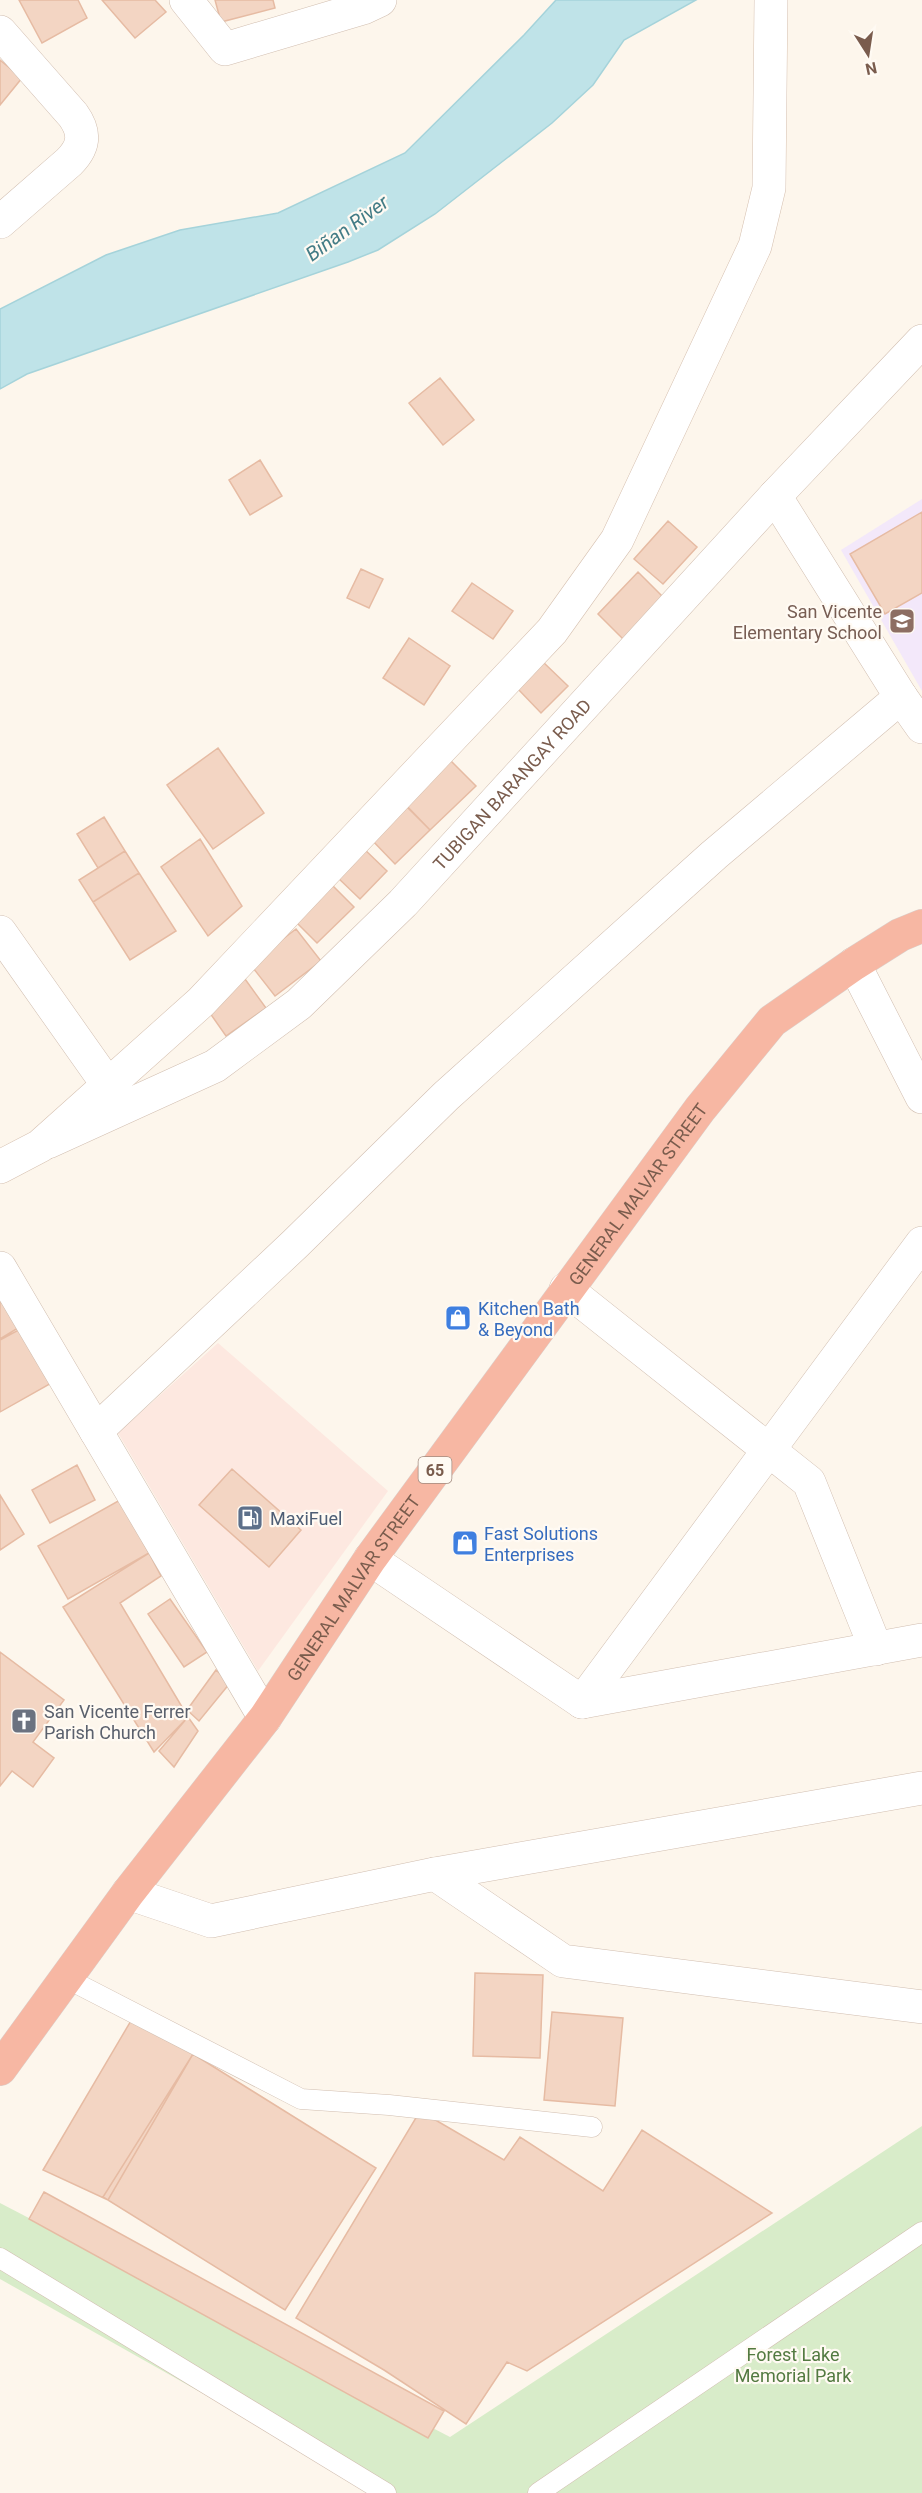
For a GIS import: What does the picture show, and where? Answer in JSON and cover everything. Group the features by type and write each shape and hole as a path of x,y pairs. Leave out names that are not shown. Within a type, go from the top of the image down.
{"highway":[{"name":"GENERAL MALVAR STREET","path":"0,2068 128,1893 265,1718 370,1559 566,1288 700,1109 772,1021 854,964 900,935 922,926"}],"street":[{"path":"186,0 225,49 363,8 380,0"},
{"path":"0,1167 40,1146 201,1002 552,631 617,540 755,246 768,188 771,0"},
{"path":"0,32 73,115 80,125 82,135 78,153 0,222"},
{"name":"TUBIGAN BARANGAY ROAD","path":"40,1146 215,1066 299,1004 404,903 775,496 922,341"},
{"path":"775,496 922,727"},
{"path":"96,1431 295,1244 446,1096 714,855 901,697"},
{"path":"0,932 108,1085"},
{"path":"854,964 922,1097"},
{"path":"582,1702 922,1243"},
{"path":"0,1268 265,1718"},
{"path":"566,1288 809,1482 876,1648"},
{"path":"370,1559 582,1702 922,1640"},
{"path":"128,1893 211,1921 435,1874 922,1788"},
{"path":"435,1874 562,1961 922,2007"}],"lane":[{"path":"66,1978 301,2099 389,2105 592,2127"},
{"path":"538,2493 922,2232"},
{"path":"0,2258 386,2493"}],"shaded area":[{"name":"San Vicente Elementary School","path":"922,499 922,691 841,550"},
{"path":"218,1343 388,1491 258,1671 118,1433"}],"green space":[{"name":"Forest Lake Memorial Park","path":"922,2126 922,2493 379,2493 0,2279 0,2203 450,2437"}],"water":[{"name":"Biñan River","path":"556,0 696,0 624,40 593,85 552,123 435,214 378,250 27,374 0,389 0,309 106,255 180,230 278,213 405,153 524,35"}],"building":[{"path":"19,0 78,0 87,18 42,43"},
{"path":"102,0 155,0 166,12 135,38"},
{"path":"215,0 273,0 275,8 221,22"},
{"path":"0,60 22,78 0,105"},
{"path":"440,378 474,420 443,445 409,403"},
{"path":"260,460 282,496 250,515 229,480"},
{"path":"922,512 922,593 885,614 850,554"},
{"path":"668,521 697,547 663,584 634,559"},
{"path":"361,569 383,579 369,608 347,598"},
{"path":"638,572 663,597 623,639 598,614"},
{"path":"472,583 513,611 493,639 452,611"},
{"path":"409,638 450,666 424,705 383,678"},
{"path":"543,662 568,686 541,713 517,688"},
{"path":"218,748 264,813 213,849 167,785"},
{"path":"447,757 476,786 430,830 402,802"},
{"path":"404,803 430,830 395,864 369,837"},
{"path":"104,817 125,851 98,868 77,834"},
{"path":"200,839 242,906 208,936 161,867"},
{"path":"362,847 387,871 360,899 335,875"},
{"path":"125,851 139,873 93,902 79,880"},
{"path":"139,873 176,931 130,960 93,902"},
{"path":"329,882 354,907 317,943 292,918"},
{"path":"296,929 321,961 275,996 250,964"},
{"path":"245,979 266,1008 226,1036 205,1006"},
{"path":"0,1299 18,1328 0,1339"},
{"path":"24,1327 55,1381 0,1412 0,1340"},
{"path":"77,1465 95,1500 50,1523 32,1490"},
{"name":"MaxiFuel","path":"232,1469 301,1530 269,1567 199,1505"},
{"path":"0,1495 24,1534 0,1550"},
{"path":"120,1500 149,1553 68,1599 38,1546"},
{"path":"149,1553 161,1576 120,1603 188,1717 154,1752 63,1607"},
{"path":"170,1599 207,1652 184,1667 148,1614"},
{"name":"San Vicente Ferrer Parish Church","path":"0,1652 64,1700 33,1742 54,1758 33,1787 12,1771 0,1786"},
{"path":"216,1670 230,1683 199,1721 187,1710"},
{"path":"188,1717 198,1731 174,1767 159,1751"},
{"path":"475,1973 543,1975 540,2058 473,2056"},
{"path":"552,2012 623,2018 615,2106 544,2100"},
{"path":"132,2019 193,2054 108,2200 43,2170"},
{"path":"193,2054 376,2168 285,2310 103,2197"},
{"path":"420,2111 504,2160 520,2137 603,2191 642,2130 772,2213 527,2371 507,2362 466,2424 384,2370 296,2318"},
{"path":"44,2192 444,2411 428,2438 29,2219"}],"place":[{"name":"San Vicente Elementary School","path":"902,621"},
{"name":"Kitchen Bath & Beyond","path":"458,1318"},
{"name":"MaxiFuel","path":"250,1518"},
{"name":"Fast Solutions Enterprises","path":"465,1543"},
{"name":"San Vicente Ferrer Parish Church","path":"24,1721"}]}
